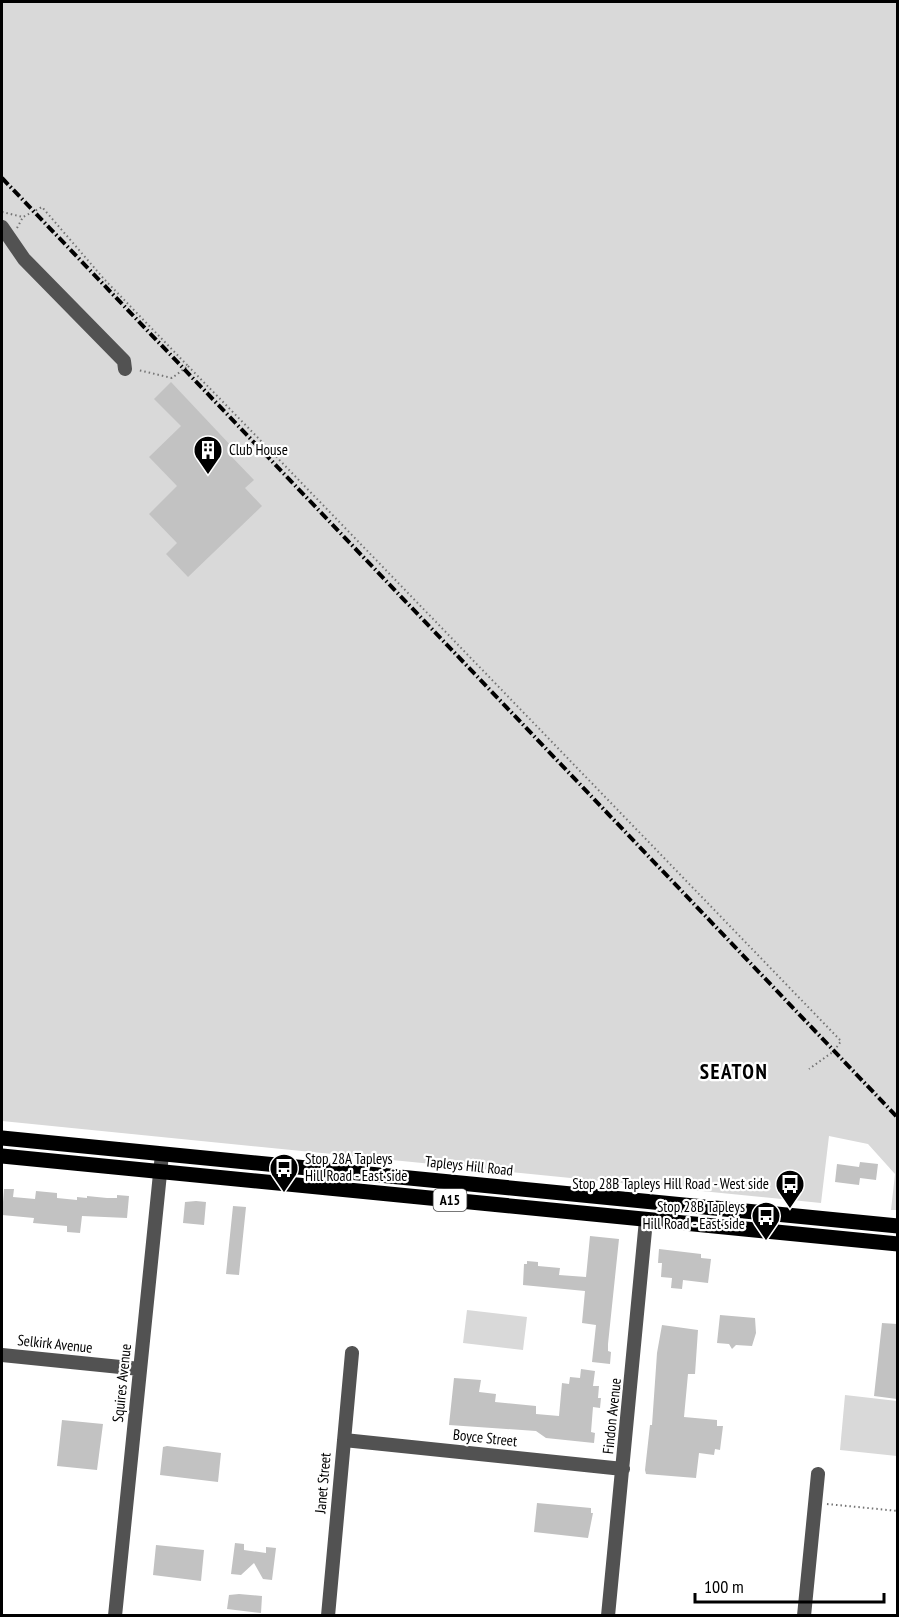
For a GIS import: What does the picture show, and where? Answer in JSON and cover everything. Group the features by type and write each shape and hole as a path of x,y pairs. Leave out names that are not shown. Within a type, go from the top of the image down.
{"main road":[{"name":"Tapleys Hill Road","path":"2,1138 897,1226"},
{"name":"A15","path":"2,1156 897,1244"}],"street":[{"path":"2,227 24,259 124,361 125,369"},
{"name":"Squires Avenue","path":"115,1616 162,1154"},
{"name":"Findon Avenue","path":"608,1616 646,1220"},
{"name":"Janet Street","path":"328,1616 352,1353"},
{"name":"Selkirk Avenue","path":"2,1355 140,1369"},
{"name":"Boyce Street","path":"344,1440 623,1469"},
{"path":"804,1616 818,1474"}],"path":[{"path":"2,212 23,217 42,207 104,279 841,1041 834,1051 809,1069"},
{"path":"125,369 151,371 172,378 188,366"},
{"path":"249,453 263,443"},
{"path":"815,1503 897,1511"}],"shaded area":[{"path":"2,2 897,2 897,1210 891,1210 895,1174 868,1144 829,1136 821,1203 2,1121"},
{"path":"467,1310 527,1317 523,1350 463,1343"},
{"path":"845,1395 897,1401 897,1456 840,1450"}],"building":[{"name":"Club House","path":"171,382 234,449 229,454 254,480 245,488 262,506 188,577 166,554 177,543 149,514 177,486 149,457 181,426 154,399"},
{"path":"860,1162 878,1164 876,1180 860,1178 859,1185 835,1182 837,1164 859,1167"},
{"path":"4,1189 14,1189 13,1197 35,1199 36,1191 57,1193 57,1198 77,1200 77,1197 87,1198 87,1196 117,1198 117,1195 129,1196 127,1218 82,1216 80,1233 67,1232 67,1226 33,1223 34,1218 2,1215"},
{"path":"185,1202 206,1202 204,1225 183,1223"},
{"path":"233,1206 246,1207 239,1275 226,1274"},
{"path":"590,1236 619,1239 608,1344 608,1351 611,1352 610,1364 592,1362 596,1325 582,1323 585,1291 523,1285 524,1264 527,1264 527,1261 538,1262 538,1266 560,1268 559,1275 586,1277"},
{"path":"659,1249 701,1254 701,1258 711,1259 708,1283 683,1280 682,1289 671,1288 672,1278 661,1277 662,1263 658,1263"},
{"path":"720,1315 755,1318 756,1333 752,1346 736,1345 732,1349 729,1344 717,1343"},
{"path":"882,1323 897,1324 897,1399 874,1396"},
{"path":"662,1325 698,1330 695,1374 688,1374 684,1417 717,1420 717,1426 723,1426 720,1450 715,1449 714,1455 699,1453 696,1478 646,1474 645,1470"},
{"path":"581,1369 595,1371 593,1386 599,1386 600,1408 593,1407 591,1432 595,1433 594,1443 546,1438 536,1431 449,1425 454,1378 481,1380 479,1392 496,1394 495,1402 536,1406 536,1414 559,1416 562,1383 569,1384 570,1377 580,1378"},
{"path":"62,1420 103,1424 97,1470 57,1466"},
{"path":"163,1447 221,1453 218,1482 160,1475"},
{"path":"537,1503 591,1508 591,1513 593,1513 588,1538 534,1532"},
{"path":"235,1543 244,1544 244,1550 266,1553 266,1547 276,1548 272,1580 263,1579 254,1563 241,1575 231,1574"},
{"path":"156,1545 204,1550 201,1581 153,1575"},
{"path":"229,1595 262,1596 261,1613 227,1609"}],"railway":[{"path":"2,178 898,1118"}],"place":[{"name":"Club House","path":"208,476"},
{"name":"Stop 28A Tapleys Hill Road - East side","path":"284,1194"},
{"name":"Stop 28B Tapleys Hill Road - West side","path":"790,1210"},
{"name":"Stop 28B Tapleys Hill Road - East side","path":"766,1242"}],"district":[{"name":"SEATON","path":"734,1072"}]}
